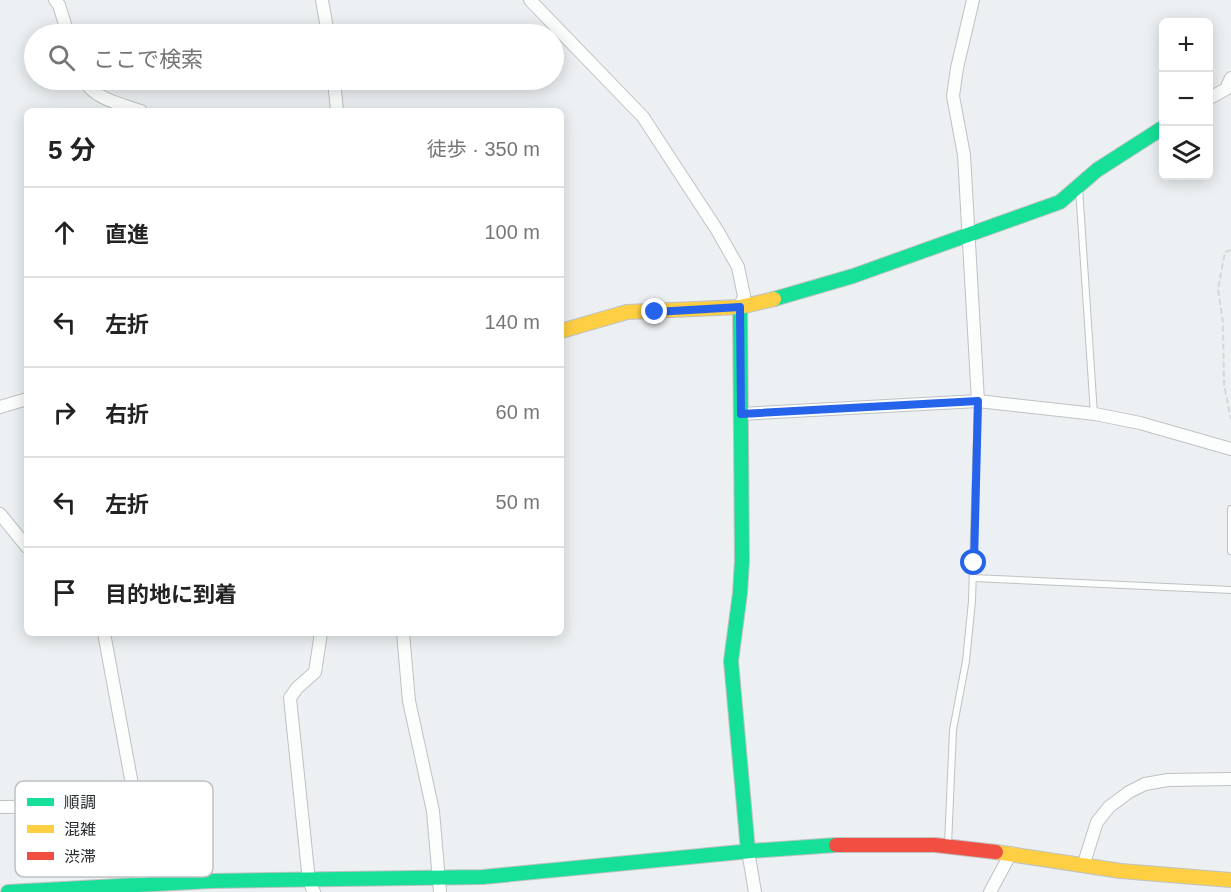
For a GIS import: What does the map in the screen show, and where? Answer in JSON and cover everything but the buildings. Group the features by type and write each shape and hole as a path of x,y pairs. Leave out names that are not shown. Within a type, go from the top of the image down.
{"street":[{"path":"55,0 65,24"},
{"path":"322,0 326,24"},
{"path":"530,0 553,24"},
{"path":"973,0 953,96 964,155 978,401"},
{"path":"564,35 643,117 717,230 738,267 744,296 740,307 742,561 731,661 748,851 755,892"},
{"path":"1213,96 1226,88 1231,78"},
{"path":"90,90 97,95 133,108"},
{"path":"335,90 337,108"},
{"path":"564,330 627,312 740,307 853,276 1060,202 1097,170 1159,130"},
{"path":"0,407 24,400"},
{"path":"741,414 978,401 1095,414 1140,423 1231,449"},
{"path":"0,514 24,543"},
{"path":"105,636 131,781"},
{"path":"312,886 290,698 297,688 315,672 321,636"},
{"path":"403,636 410,701 433,811 439,885"},
{"path":"1083,866 1097,822 1109,807 1130,792 1145,784 1168,780 1231,779"},
{"path":"0,807 15,807"},
{"path":"8,892 110,889 143,884 214,881 312,886 439,885 485,877 853,843 948,845 1154,875 1231,880"},
{"path":"990,892 1011,853"},
{"path":"140,877 143,884"}],"lane":[{"path":"1079,185 1095,414"},
{"path":"948,845 953,730 966,661 973,578 978,401"},
{"path":"1231,509 1231,551"},
{"path":"973,578 1231,590"}],"path":[{"path":"1231,250 1225,252 1218,289 1223,323 1224,385 1231,419"}],"traffic: fast":[{"path":"774,299 853,276 1060,202 1097,170 1159,130"},
{"path":"740,307 742,561 731,661 748,851"},
{"path":"8,892 211,881 483,877 836,845"}],"traffic: slow":[{"path":"564,330 627,312 740,307 774,299"},
{"path":"996,852 1121,871 1231,880"}],"traffic: jam":[{"path":"836,845 935,845 996,852"}],"route":[{"path":"655,312 740,307 741,414 978,401 974,563"}]}
